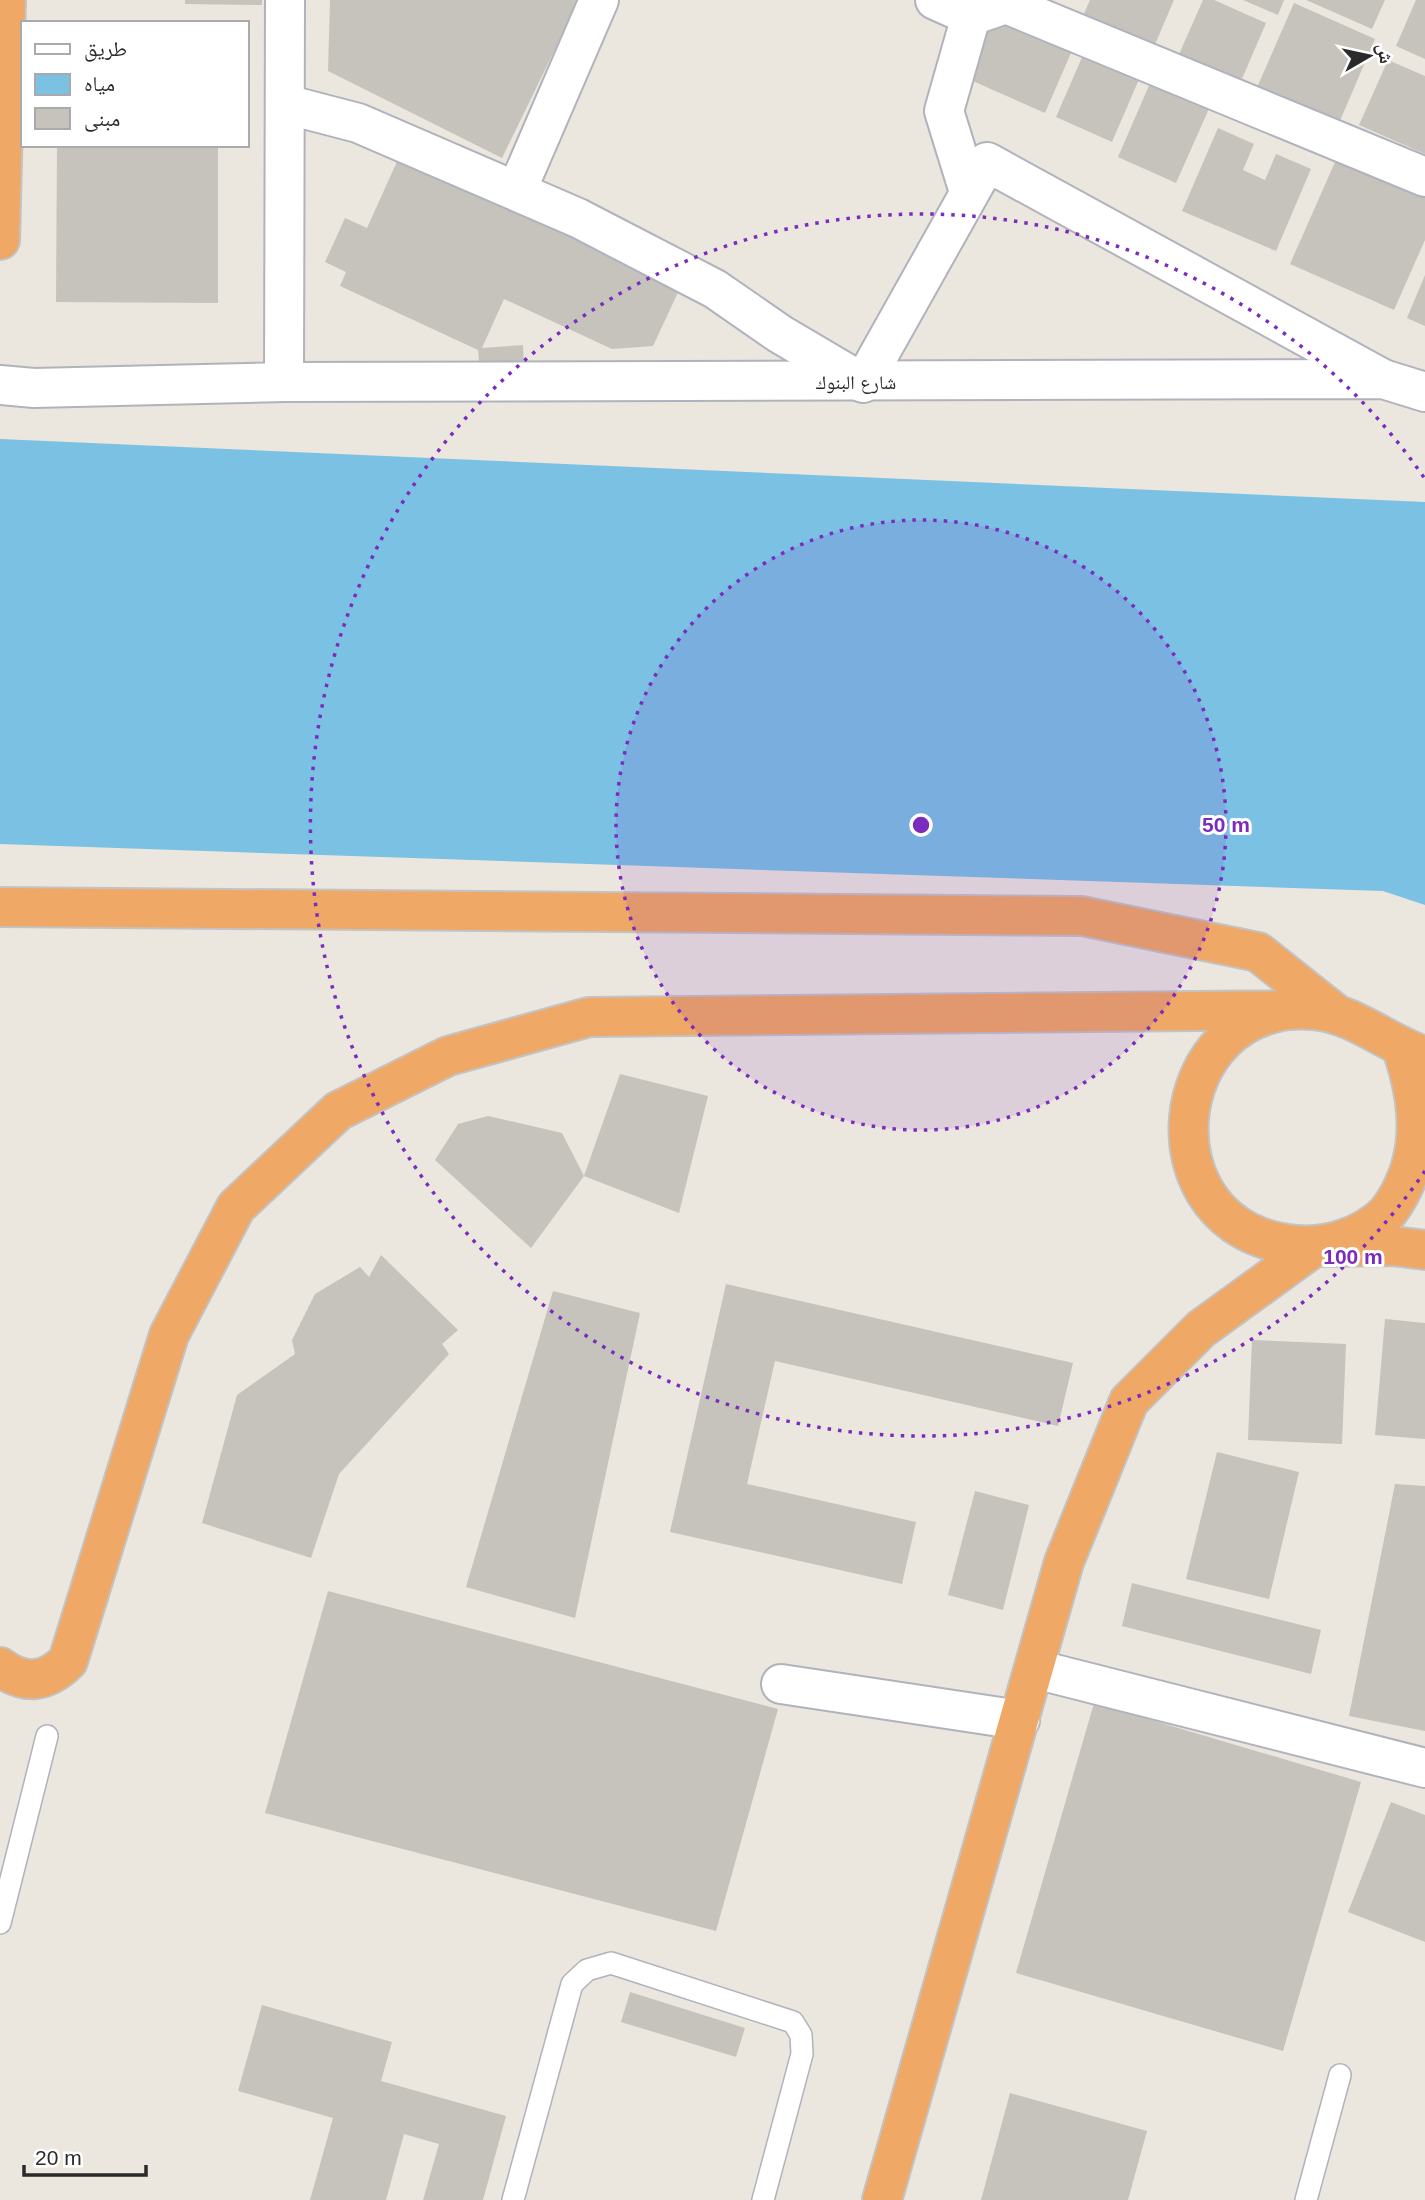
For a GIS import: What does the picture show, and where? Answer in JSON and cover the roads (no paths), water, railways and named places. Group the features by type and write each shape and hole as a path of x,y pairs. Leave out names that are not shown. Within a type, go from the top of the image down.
{"highway":[{"path":"0,240 6,0"},
{"path":"0,907 1082,916 1258,952 1336,1014 1413,1053 1422,1140 1412,1179 1388,1213 1354,1236 1314,1247 1201,1329 1129,1401 1065,1562 882,2200"},
{"path":"0,1667 16,1678 36,1680 54,1675 68,1661 169,1335 236,1207 338,1111 448,1056 589,1017 1292,1010 1336,1014"},
{"path":"1292,1010 1252,1021 1219,1045 1197,1079 1186,1119 1190,1160 1208,1197 1237,1226 1274,1243 1314,1247 1393,1246 1425,1250"}],"street":[{"path":"284,382 285,0"},
{"path":"517,190 600,0"},
{"path":"935,0 971,16 1006,4 1425,177"},
{"path":"969,192 944,111 971,16"},
{"path":"285,104 358,122 517,190 715,289 780,334 863,383 987,162 1383,379"},
{"name":"شارع البنوك","path":"0,386 34,388 284,382 863,383 1383,379 1425,392"},
{"path":"1035,1669 1425,1768"},
{"path":"781,1684 1020,1720"}],"lane":[{"path":"0,1923 47,1736"},
{"path":"513,2200 572,1984 587,1970 611,1962 793,2022 801,2035 802,2054 763,2200"},
{"path":"1306,2200 1340,2075"}],"water":[{"path":"0,439 1425,502 1425,905 1383,891 0,844"}]}
